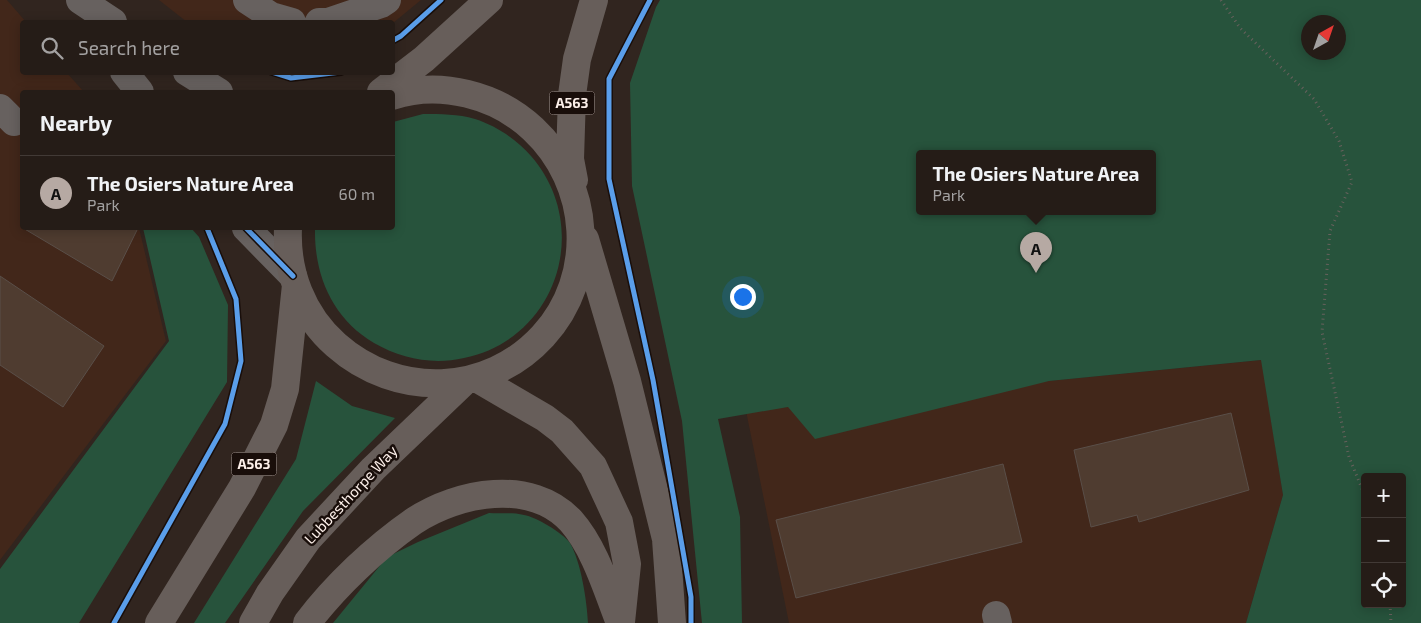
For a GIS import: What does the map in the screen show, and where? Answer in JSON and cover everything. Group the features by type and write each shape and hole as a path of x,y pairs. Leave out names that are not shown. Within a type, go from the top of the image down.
{"highway":[{"path":"384,90 424,59 489,0"},
{"name":"A563","path":"580,217 570,160 572,95 577,59 594,0"},
{"path":"395,95 416,91 436,90 476,96 494,102 528,124 555,153 569,180 627,381 666,539 672,623"},
{"path":"288,230 289,258 294,281 304,305 329,339 362,365 382,374 423,384 444,384 471,379 513,361 544,336 566,303 579,265 580,217"},
{"name":"A563","path":"159,623 242,488 274,425 285,389 294,281"},
{"path":"471,379 545,418 562,431 594,466 619,522 627,564 621,623"},
{"name":"Lubbesthorpe Way","path":"253,623 270,593 308,539 373,469 471,379"},
{"path":"307,623 321,605 372,553 415,521 442,507 466,498 498,493 520,494 540,499 558,509 570,521 583,536 590,550 621,623"}],"street":[{"path":"67,0 83,20"},
{"path":"80,0 110,20"},
{"path":"247,0 271,16 285,20"},
{"path":"334,20 381,4 387,0"},
{"path":"126,75 138,90"},
{"path":"192,75 216,90"},
{"path":"248,230 294,281"}],"path":[{"path":"1220,0 1240,28 1314,99 1339,141 1352,182 1330,231 1322,332 1349,457 1361,486"},
{"path":"1390,608 1391,623"}],"shaded area":[{"path":"0,0 7,0 24,20 20,20 20,75 69,75 82,90 20,90 20,230 139,230 166,341 0,560"},
{"path":"159,0 421,0 395,21 184,20"},
{"path":"1262,360 1283,495 1246,623 789,623 746,411"}],"green space":[{"path":"660,0 1421,0 1421,623 1246,623 1283,495 1261,360 1049,381 815,439 788,407 718,419 740,517 742,623 702,623 682,421 632,186 630,83"},
{"path":"423,114 443,114 469,117 491,125 513,139 531,156 550,184 560,215 562,246 556,276 542,304 522,328 496,347 452,360 429,361 407,357 385,349 359,333 347,321 328,294 318,262 315,230 395,230 395,121"},
{"path":"143,230 193,230 199,237 228,305 227,382 79,623 0,623 0,569 169,341"},
{"path":"316,381 352,406 395,418 303,511 225,623 194,623 296,459"},
{"path":"489,513 529,516 549,526 567,539 574,551 580,571 585,593 588,623 333,623 387,557"}],"building":[{"path":"26,230 137,230 112,281"},
{"path":"0,276 104,346 63,407 0,365"},
{"path":"1231,413 1249,490 1139,522 1137,515 1091,527 1074,450"},
{"path":"1003,464 1022,542 796,598 776,520"}],"cycle path":[{"path":"395,39 441,0"},
{"path":"650,0 609,79 609,179 653,380 691,597 691,623"},
{"path":"282,75 291,78 316,75"},
{"path":"114,623 225,424 241,361 236,299 208,230"},
{"path":"248,230 293,276"}],"place":[{"name":"The Osiers Nature Area","path":"1036,273"}]}
